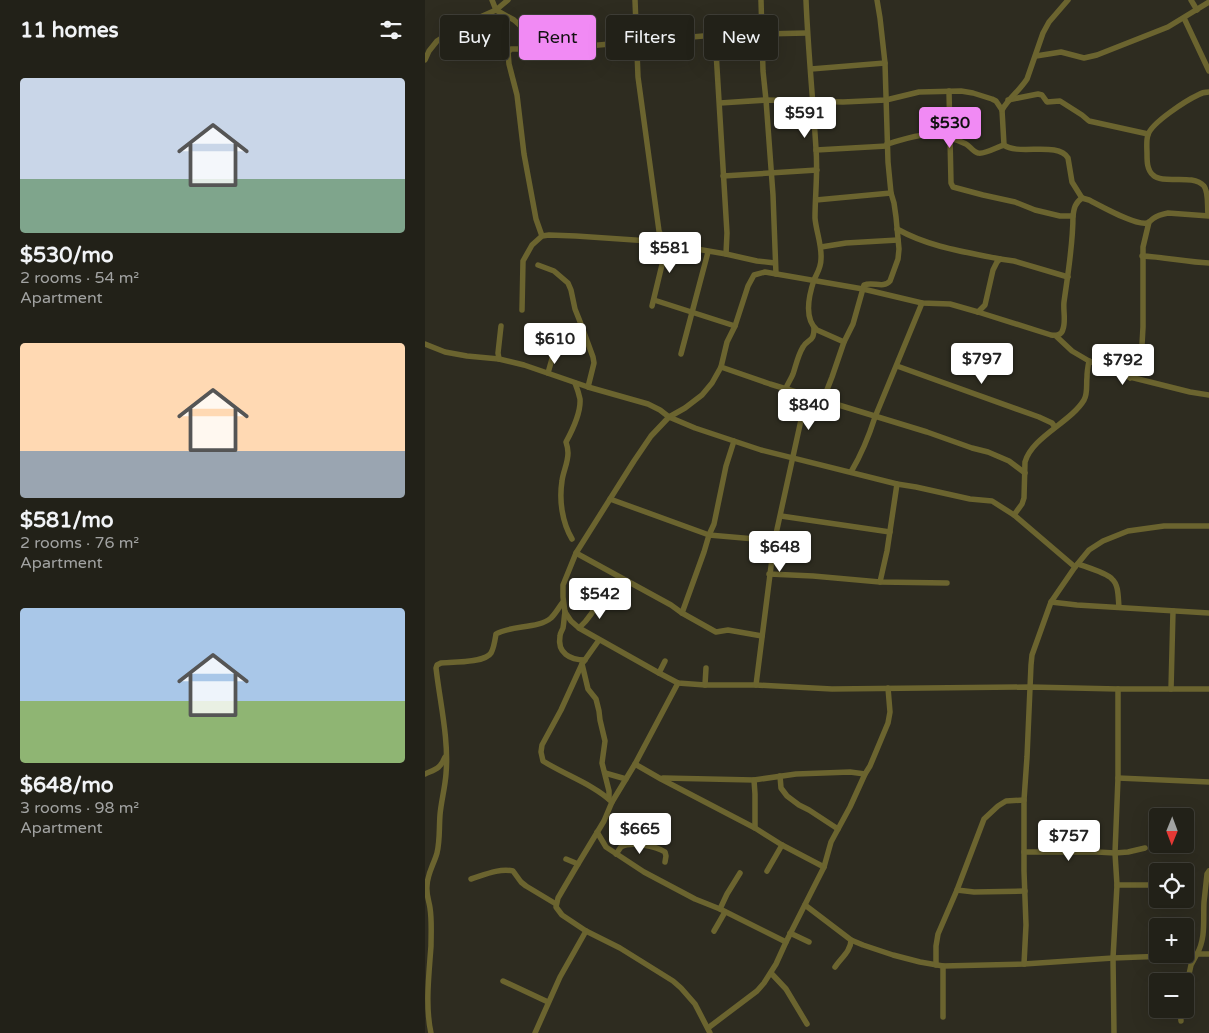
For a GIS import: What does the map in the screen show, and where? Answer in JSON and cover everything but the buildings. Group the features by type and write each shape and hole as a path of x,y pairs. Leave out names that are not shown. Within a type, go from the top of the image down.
{"street":[{"path":"492,0 496,10 519,25"},
{"path":"485,15 496,10 508,0"},
{"path":"635,0 636,15"},
{"path":"761,0 761,15"},
{"path":"786,388 802,349 813,337 814,328 808,315 808,305 814,280 821,266 821,247 815,219 817,150 806,0"},
{"path":"756,685 774,543 803,413 820,399 832,377 844,342 853,324 864,285 866,283 888,284 898,259 897,229 891,193 887,145 885,63 877,0"},
{"path":"1002,110 1008,100 1027,79 1043,33 1049,22 1068,0"},
{"path":"1191,0 1197,10"},
{"path":"1036,56 1061,52 1089,58 1168,28 1209,2"},
{"path":"1184,18 1209,71"},
{"path":"778,34 807,33"},
{"path":"425,60 427,51 440,39"},
{"path":"509,60 517,95 536,220 541,236"},
{"path":"638,60 643,119 659,231 665,243 653,303 735,326"},
{"path":"717,60 727,233 726,254"},
{"path":"762,60 776,274"},
{"path":"811,69 885,63"},
{"path":"949,91 949,138 951,184 953,187 1015,202 1035,210 1060,216 1073,216"},
{"path":"720,103 766,100 843,102 886,100 919,92 967,92 985,96 996,101 1002,110 1004,145"},
{"path":"1004,145 1012,149 1045,149 1062,152 1069,158 1072,182 1082,198 1135,222 1149,222 1155,217 1168,213 1208,216 1208,189 1193,180 1155,177 1151,174 1147,164 1148,134 1151,128 1175,108 1197,95 1209,92"},
{"path":"1008,100 1041,94 1047,102 1060,101 1089,121 1148,134"},
{"path":"817,150 887,145 924,134 949,138 967,144 979,153 1004,145"},
{"path":"723,176 817,170"},
{"path":"816,200 891,193"},
{"path":"1056,336 1063,330 1074,206 1082,198"},
{"path":"1130,378 1138,371 1141,363 1143,247 1149,222"},
{"path":"897,229 941,247 1014,261 1068,277"},
{"path":"522,310 523,260 532,245 541,236 569,235 665,243 775,263"},
{"path":"821,247 846,243 898,240"},
{"path":"681,354 708,252"},
{"path":"1143,256 1209,264"},
{"path":"978,312 985,305 993,270 1001,259"},
{"path":"538,265 554,270 568,283 571,290 575,309 593,357 594,364 588,387"},
{"path":"583,662 568,657 561,648 559,639 563,628 565,612 563,584 576,553 633,461 651,436 669,417 702,395 712,383 721,367 727,342 754,275 765,272 863,289 922,302 950,304 1056,336 1071,351 1089,361 1130,378 1209,395"},
{"path":"851,472 859,459 922,302"},
{"path":"499,359 501,326"},
{"path":"814,328 844,342"},
{"path":"548,373 557,334"},
{"path":"425,344 445,352 499,359 649,404 669,417 695,428 761,450 897,484 970,499 992,501 1014,515 1077,566 1113,579 1119,607"},
{"path":"1014,515 1024,498 1027,457 1083,400 1086,394 1089,361"},
{"path":"897,366 1039,417 1052,423 1055,427"},
{"path":"721,367 747,377 988,452 1009,461 1025,472"},
{"path":"572,538 566,529 561,492 568,453 566,442 576,419 580,400 575,383"},
{"path":"683,613 714,524 733,441"},
{"path":"880,582 887,551 897,484"},
{"path":"610,499 709,534 774,543"},
{"path":"781,516 890,532"},
{"path":"1024,964 1027,925 1024,800 1032,654 1051,602 1089,550 1103,541 1128,531 1164,526 1209,526"},
{"path":"576,553 671,604 716,632 728,630 763,636"},
{"path":"769,574 880,582 947,583"},
{"path":"579,628 592,614 600,597"},
{"path":"431,1033 427,1015 431,927 426,888 429,873 437,854 446,776 444,726 436,668 441,663 487,658 491,654 496,634 501,631 538,624 547,620 563,602"},
{"path":"1051,602 1209,613"},
{"path":"1171,689 1173,611"},
{"path":"565,612 579,628 679,683 832,689 1209,688"},
{"path":"599,640 583,662 561,710 542,745 541,752 543,761 601,793 610,800"},
{"path":"659,673 665,661"},
{"path":"583,662 588,689 596,699 605,741 602,763 610,800"},
{"path":"705,685 706,668"},
{"path":"679,683 635,764 610,800 604,821 577,864 556,904 562,915 586,931 620,948 673,981 695,1004 709,1030 757,991 777,964 824,867 831,842 870,766 888,724 890,712 887,688"},
{"path":"1113,1033 1113,958 1117,885 1115,853 1118,778 1118,689"},
{"path":"425,774 436,770 442,764 446,753"},
{"path":"635,764 824,867"},
{"path":"661,778 754,780 796,774 850,772 865,774"},
{"path":"605,773 626,779"},
{"path":"780,776 781,788 787,796 838,829"},
{"path":"1118,778 1209,782"},
{"path":"754,780 755,828"},
{"path":"936,964 938,934 984,819 1006,801 1024,800"},
{"path":"597,832 606,846 643,872 786,942"},
{"path":"767,871 782,845"},
{"path":"616,854 621,848 626,846 648,846 665,852 665,862"},
{"path":"1024,852 1115,853 1145,848"},
{"path":"566,859 577,864"},
{"path":"471,879 496,871 513,871 525,886 556,904"},
{"path":"1189,973 1202,941 1204,902 1209,871"},
{"path":"715,930 731,887 740,874"},
{"path":"1117,885 1149,886"},
{"path":"957,890 974,892 1025,891"},
{"path":"805,905 851,940 893,956 943,966 1024,964 1209,954"},
{"path":"535,1033 559,977 586,931"},
{"path":"791,932 809,942"},
{"path":"835,966 849,949 851,940"},
{"path":"943,966 943,1017"},
{"path":"771,973 785,990 807,1024"},
{"path":"503,981 548,1002"}]}
